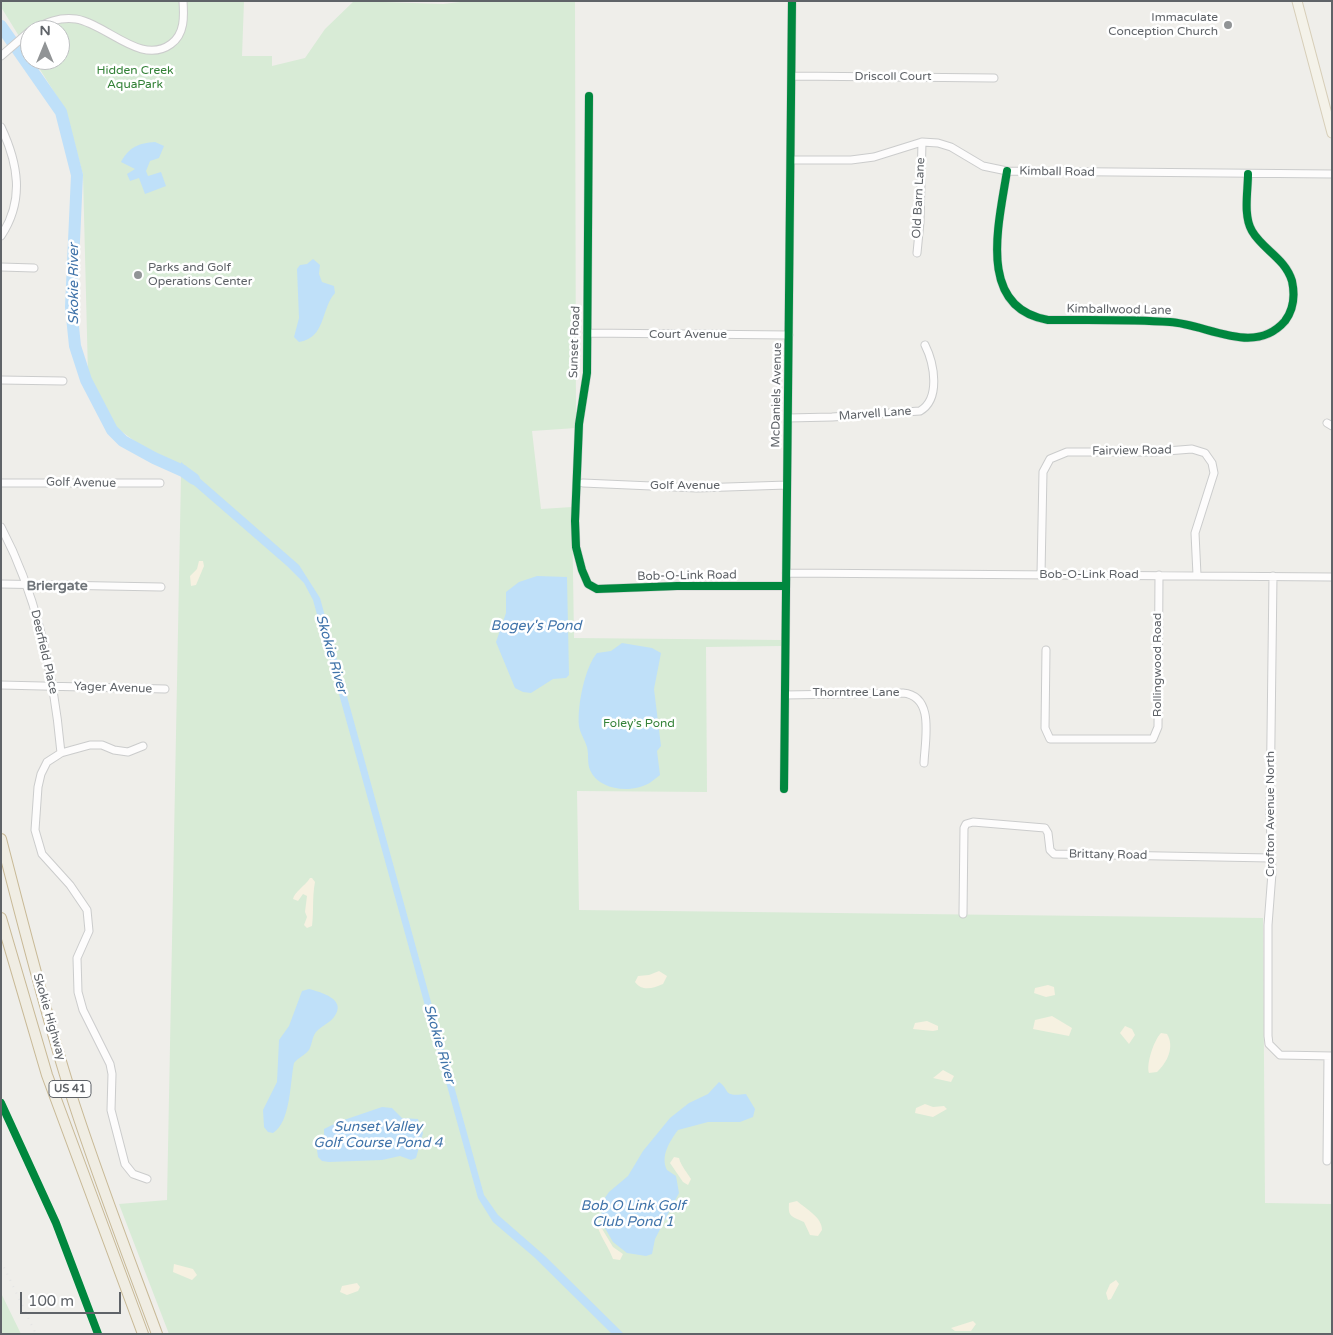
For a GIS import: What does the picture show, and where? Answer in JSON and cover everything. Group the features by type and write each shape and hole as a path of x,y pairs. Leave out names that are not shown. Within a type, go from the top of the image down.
{"highway":[{"name":"Skokie Highway","path":"1,839 47,1016 70,1091 104,1193 157,1334"},
{"name":"Skokie Highway","path":"1,918 14,968 47,1075 143,1334"}],"main road":[{"path":"1297,1 1332,133"}],"street":[{"path":"70,20 78,20 143,50 156,51 174,42 179,35 184,17 183,1"},
{"name":"McDaniels Avenue","path":"784,789 792,1"},
{"path":"2,54 20,40"},
{"name":"Driscoll Court","path":"792,76 994,78"},
{"name":"Sunset Road","path":"589,96 588,333 586,373 579,424 575,521 578,558 589,586"},
{"path":"1,127 12,150 17,179 16,200 12,217 1,236"},
{"name":"Kimball Road","path":"791,160 851,160 874,157 922,142 938,143 951,147 984,166 1007,171 1332,174"},
{"name":"Old Barn Lane","path":"917,253 920,222 922,142"},
{"name":"Kimballwood Lane","path":"1007,171 998,234 998,273 1005,295 1022,312 1033,318 1048,320 1172,322 1232,336 1251,338 1262,336 1280,325 1292,307 1294,295 1292,283 1285,265 1256,236 1249,224 1248,174"},
{"path":"1,267 34,268"},
{"name":"Court Avenue","path":"588,333 789,335"},
{"name":"Marvell Lane","path":"788,418 832,418 920,411 928,404 932,395 932,366 925,345"},
{"path":"1,380 63,381"},
{"name":"Fairview Road","path":"1041,574 1043,472 1050,459 1067,452 1154,452 1192,449 1200,450 1209,457 1214,473 1195,533 1197,575"},
{"name":"Golf Avenue","path":"1,483 160,483"},
{"name":"Golf Avenue","path":"584,483 698,488 788,485"},
{"name":"Deerfield Place","path":"1,527 25,584 39,624 53,686 60,753"},
{"name":"Bob-O-Link Road","path":"786,573 1332,576"},
{"name":"Rollingwood Road","path":"1046,650 1045,728 1050,739 1153,739 1158,727 1159,575"},
{"name":"Crofton Avenue North","path":"1273,576 1272,873 1268,926 1268,1036 1273,1049 1287,1056 1330,1056"},
{"path":"1,584 161,587"},
{"name":"Bob-O-Link Road","path":"589,586 597,589 786,586"},
{"name":"Yager Avenue","path":"1,686 165,689"},
{"name":"Thorntree Lane","path":"785,695 894,692 915,696 921,701 925,710 924,763"},
{"path":"143,746 128,752 114,750 102,744 90,745 60,753 47,762 41,774 36,803 37,842 42,854 70,884 87,910 89,931 77,958 78,992 83,1010 110,1064 112,1082 111,1110 125,1164 133,1174 147,1178"},
{"name":"Brittany Road","path":"963,914 964,828 966,824 973,822 1045,828 1048,834 1050,850 1054,854 1271,858"},
{"path":"1327,1161 1330,1056"}],"green space":[{"name":"Hidden Creek AquaPark","path":"1,1 244,1 242,56 272,56 272,66 305,58 325,29 354,1 443,4 469,1 575,1 576,428 532,431 541,509 572,507 574,638 782,640 781,646 706,647 707,792 577,791 579,910 1263,918 1265,1203 1332,1204 1332,1334 169,1334 119,1204 167,1200 181,475 114,426 88,375 83,175 66,111 40,70 70,70 70,20 20,20 20,38 1,7"},
{"path":"1,1293 21,1334 1,1334"}],"sand":[{"path":"199,561 203,561 204,566 196,585 191,586 190,576 197,569"},
{"path":"310,878 315,882 312,926 307,928 304,925 307,917 305,912 307,896 303,894 298,901 293,899 295,894"},
{"path":"659,971 667,976 663,984 652,988 645,988 635,982 638,976 649,975"},
{"path":"1048,985 1054,987 1055,995 1046,997 1034,993 1035,988"},
{"path":"1052,1016 1072,1028 1069,1036 1033,1029 1035,1020"},
{"path":"927,1021 938,1026 938,1030 913,1029 915,1023"},
{"path":"1125,1026 1132,1029 1135,1035 1129,1044 1120,1033"},
{"path":"1161,1033 1167,1034 1169,1039 1169,1054 1157,1072 1149,1073 1151,1052"},
{"path":"943,1070 954,1076 951,1082 933,1078"},
{"path":"925,1104 933,1107 944,1106 947,1109 933,1117 915,1113 916,1108"},
{"path":"674,1157 679,1158 691,1179 688,1185 683,1182 670,1163"},
{"path":"797,1201 819,1221 822,1230 818,1236 810,1235 804,1222 790,1214 789,1203"},
{"path":"601,1227 613,1247 623,1254 620,1260 613,1259 598,1228"},
{"path":"174,1264 193,1269 197,1275 192,1280 173,1272"},
{"path":"1116,1280 1119,1284 1111,1299 1108,1300 1106,1293 1110,1284"},
{"path":"357,1283 360,1287 358,1291 347,1295 340,1292 342,1286"},
{"path":"973,1321 976,1324 971,1331 955,1331 951,1328"}],"water":[{"path":"155,142 164,146 159,158 150,161 146,171 148,176 161,172 166,186 145,194 139,178 130,181 127,174 135,169 121,162 131,149 144,143"},
{"path":"313,259 320,265 319,274 322,282 334,286 335,293 327,306 319,329 308,339 299,342 294,337 299,318 297,269 300,265 307,264"},
{"path":"181,462 299,565 320,598 484,1195 498,1215 545,1256 624,1334 612,1334 534,1257 493,1222 478,1198 313,600 304,583 287,566 181,474"},
{"name":"Bogey's Pond","path":"537,576 567,577 569,675 566,678 553,679 531,693 515,688 496,642 506,613 506,592 519,582"},
{"name":"Foley’s Pond","path":"622,643 652,648 661,653 654,689 661,746 657,751 660,775 644,786 626,789 609,786 594,777 589,767 587,747 580,729 579,718 583,687 593,659 597,653 611,651"},
{"path":"309,989 331,997 338,1005 337,1011 332,1019 316,1032 309,1050 294,1063 289,1101 283,1120 279,1128 273,1133 268,1132 264,1127 263,1110 277,1082 279,1040 289,1026 302,991"},
{"name":"Bob O Link Golf Club Pond 1","path":"719,1082 730,1094 746,1094 755,1109 753,1117 740,1122 708,1122 678,1130 665,1154 665,1165 667,1170 676,1176 679,1193 655,1239 652,1254 646,1256 627,1253 613,1242 601,1221 602,1202 609,1192 628,1176 643,1151 670,1118 689,1103 708,1094"},
{"name":"Sunset Valley Golf Course Pond 4","path":"382,1107 392,1108 402,1118 418,1119 423,1133 416,1158 411,1160 400,1156 382,1160 329,1162 322,1161 318,1157 317,1150 324,1144 324,1129 338,1122"}],"waterway":[{"name":"Skokie River","path":"1,26 61,112 77,175 71,307 75,346 86,380 112,430 123,441 183,471 194,479"}],"railway":[{"path":"1,1261 36,1334"}],"cycle path":[{"path":"784,789 792,1"},
{"path":"589,96 587,373 579,424 575,521 576,547 582,570 588,584 597,589 677,586 786,586"},
{"path":"1007,171 997,238 998,260 1001,281 1010,299 1025,312 1048,320 1170,322 1245,338 1259,337 1273,331 1285,321 1292,307 1293,297 1292,281 1289,273 1279,260 1262,244 1249,225 1247,211 1248,174"},
{"path":"1,1103 56,1223 98,1334"}],"place":[{"name":"Immaculate Conception Church","path":"1228,25"},
{"name":"Parks and Golf Operations Center","path":"138,275"}],"district":[{"name":"Briergate","path":"57,586"}]}
